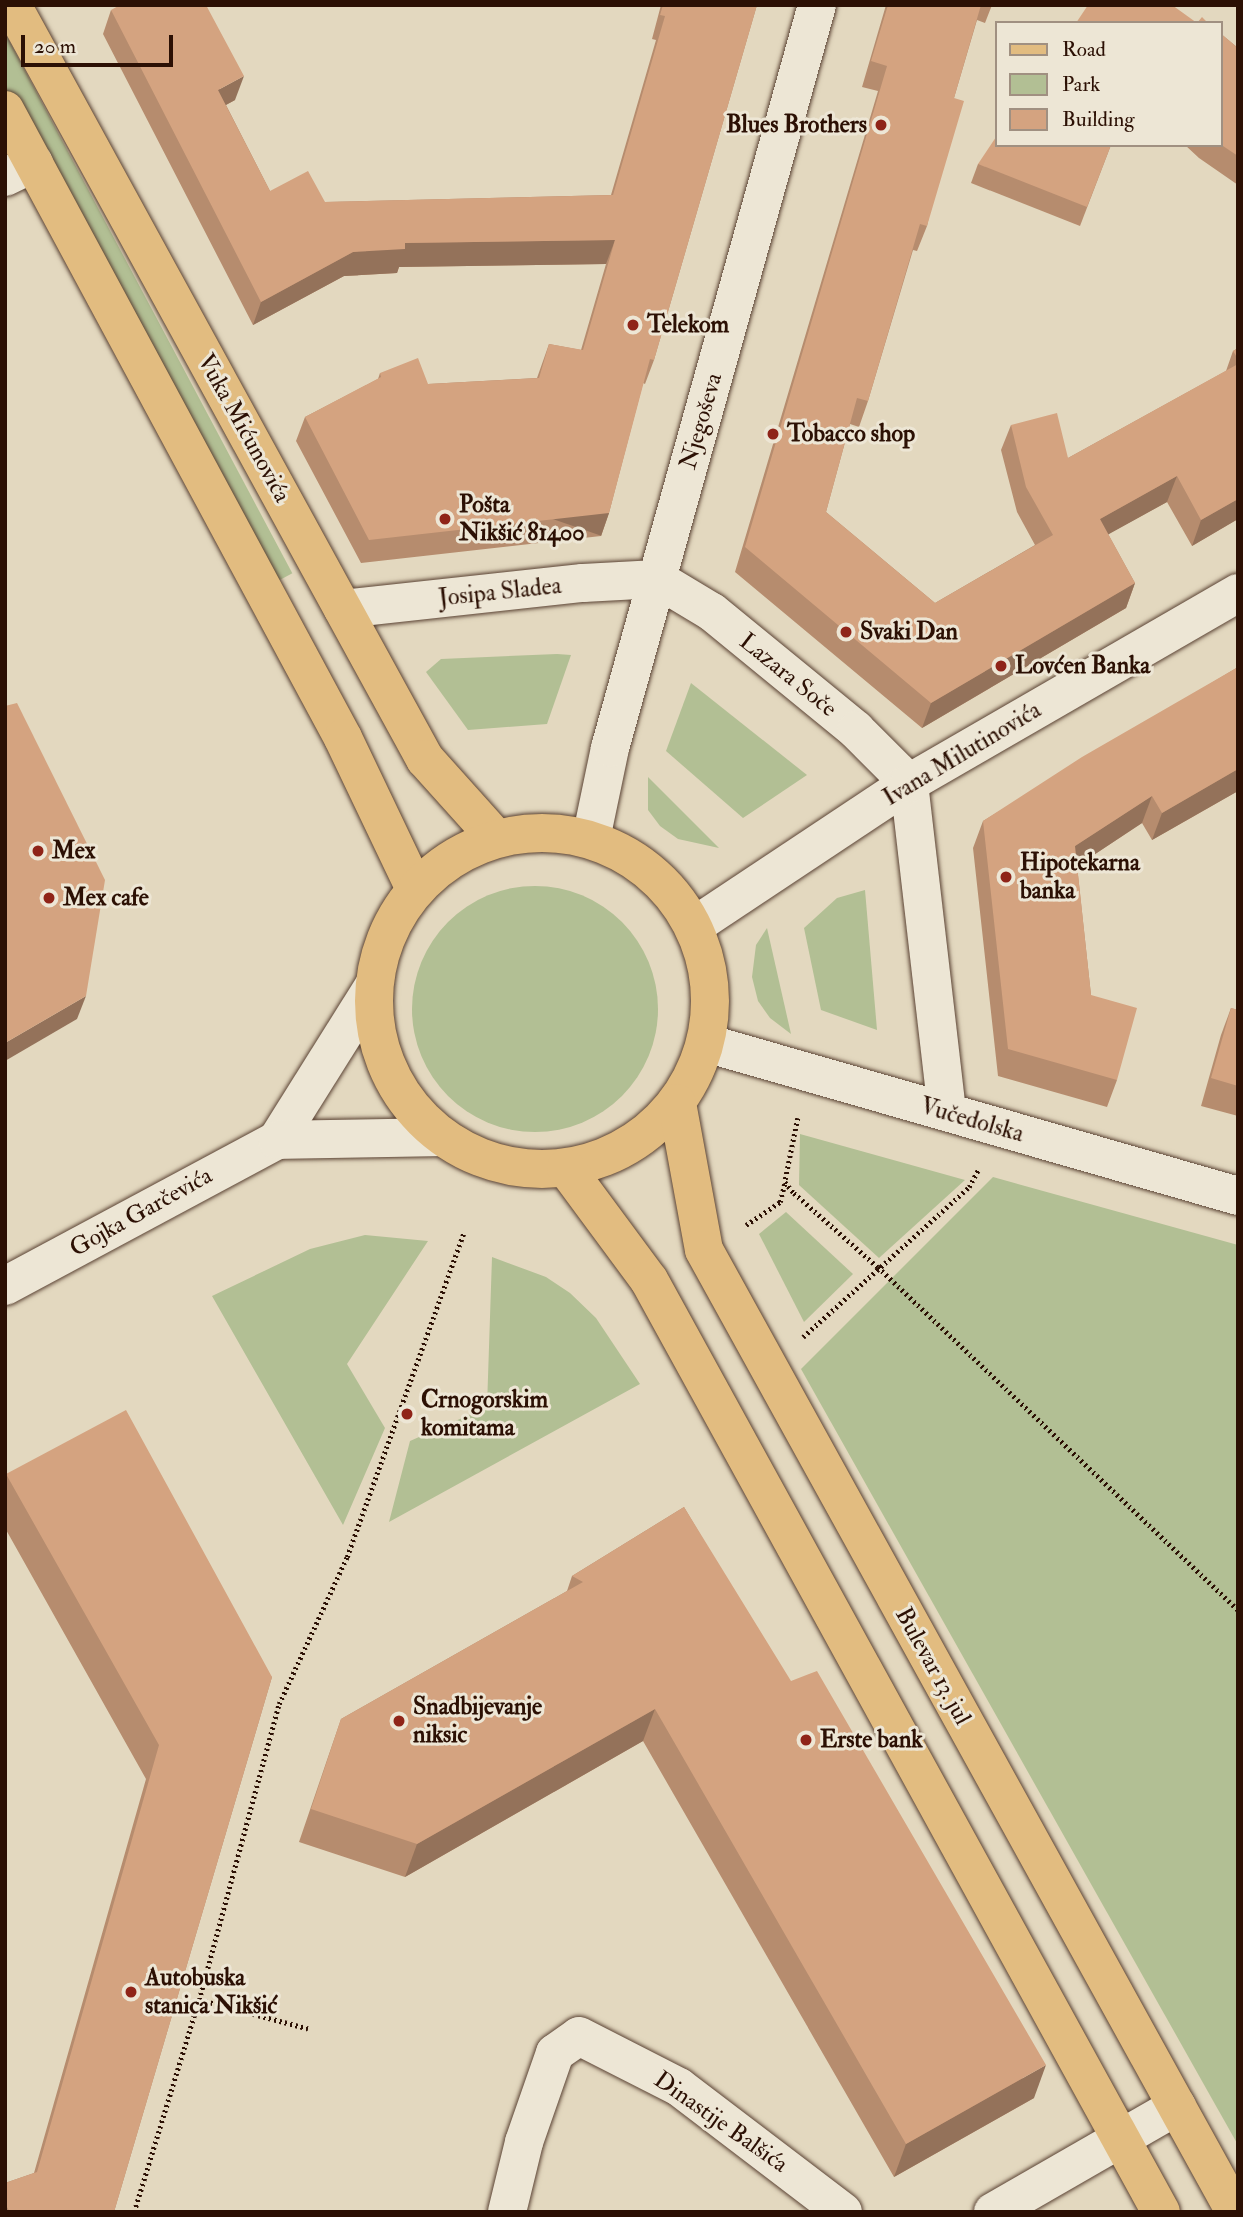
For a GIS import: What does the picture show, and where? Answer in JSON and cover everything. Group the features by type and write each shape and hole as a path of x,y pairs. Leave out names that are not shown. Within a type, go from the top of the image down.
{"main road":[{"name":"Vuka Mićunovića","path":"12,5 425,759 496,838"},
{"path":"5,110 20,170 354,759 415,889"},
{"path":"543,832 591,839 633,859 668,888 694,926 708,963 711,1004 706,1043 677,1103 646,1134 608,1156 566,1168 522,1168 479,1158 442,1137 402,1096 378,1043 373,987 386,934 415,889 452,858 496,838 543,832"},
{"name":"Bulevar 13. jul","path":"677,1103 704,1250 1235,2212"},
{"path":"566,1168 649,1280 1161,2212"}],"street":[{"name":"Njegoševa","path":"591,839 610,748 817,5"},
{"name":"Josipa Sladea","path":"343,609 657,579"},
{"name":"Lazara Soče","path":"657,579 712,612 856,730 909,783"},
{"name":"Ivana Milutinovića","path":"694,926 909,783 1238,593"},
{"path":"909,783 947,1112"},
{"path":"277,1140 373,987"},
{"name":"Vučedolska","path":"706,1043 1238,1196"},
{"path":"277,1140 442,1137"},
{"name":"Gojka Garčevića","path":"5,1286 277,1140"},
{"name":"Dinastije Balšića","path":"507,2212 524,2142 555,2053 579,2036 679,2087 843,2212"},
{"path":"993,2212 1177,2106"}],"path":[{"path":"738,1231 780,1202 799,1112"},
{"path":"799,1341 878,1267 969,1188 982,1163"},
{"path":"785,1182 1238,1610"},
{"path":"134,2212 199,2000 279,1704 347,1557 464,1232"},
{"path":"199,2000 308,2029"}],"green space":[{"path":"5,33 292,573 267,587 5,95"},
{"path":"571,655 547,724 468,730 426,672 441,659"},
{"path":"691,683 807,775 743,818 666,751"},
{"path":"648,777 719,848 678,839 660,826 648,810"},
{"path":"535,886 582,896 603,907 622,922 637,941 648,962 658,1009 648,1056 637,1077 622,1096 603,1111 582,1122 535,1132 488,1122 467,1111 448,1096 433,1077 422,1056 412,1009 422,962 433,941 448,922 467,907 488,896"},
{"path":"865,890 877,1030 821,1010 804,928 837,898"},
{"path":"767,928 791,1034 770,1018 758,1001 752,977 756,945"},
{"path":"800,1134 965,1180 879,1258 799,1185"},
{"path":"993,1177 1238,1245 1238,2145 801,1369"},
{"path":"786,1212 853,1274 804,1322 759,1234"},
{"path":"365,1235 428,1241 347,1364 385,1428 343,1525 212,1296 310,1249"},
{"path":"492,1257 546,1277 570,1293 596,1318 640,1384 389,1522 410,1441 487,1407"}],"building":[{"path":"120,5 206,5 244,76 218,90 270,191 308,171 325,202 613,195 665,16 660,15 663,5 757,5 654,360 650,359 609,513 369,540 305,417 381,377 380,373 418,358 428,384 539,378 549,344 583,350 615,240 405,243 405,249 353,252 261,302 111,10"},
{"path":"888,5 981,5 954,98 964,101 927,226 920,224 868,401 857,398 826,512 935,603 1053,535 1026,487 1011,425 1057,413 1068,458 1238,364 1238,499 1201,520 1177,476 1100,519 1135,583 931,703 745,547 887,66 871,61"},
{"path":"1088,5 1172,5 1194,21 1077,21"},
{"path":"1222,35 1238,48 1238,156 1222,145"},
{"path":"995,138 995,147 1110,147 1087,207 978,164"},
{"path":"1238,667 1238,769 1162,813 1152,796 1075,846 1091,995 1137,1008 1117,1080 1008,1049 983,821 1082,757"},
{"name":"Mex","path":"17,703 105,880 86,996 5,1043 5,706"},
{"path":"1231,1008 1238,1010 1238,1086 1211,1078"},
{"name":"Autobuska stanica Nikšić","path":"126,1410 272,1677 114,2212 10,2212 5,2204 5,2183 37,2172 159,1745 6,1474"},
{"path":"684,1507 791,1681 817,1671 1046,2065 906,2144 655,1709 417,1844 311,1809 341,1719 583,1582 572,1576"}],"place":[{"name":"Blues Brothers","path":"881,125"},
{"name":"Telekom","path":"633,325"},
{"name":"Tobacco shop","path":"773,434"},
{"name":"Pošta Nikšić 81400","path":"445,519"},
{"name":"Svaki Dan","path":"846,632"},
{"name":"Lovćen Banka","path":"1001,666"},
{"name":"Mex","path":"38,851"},
{"name":"Hipotekarna banka","path":"1006,877"},
{"name":"Mex cafe","path":"49,898"},
{"name":"Crnogorskim komitama","path":"407,1414"},
{"name":"Snadbijevanje niksic","path":"399,1721"},
{"name":"Erste bank","path":"806,1740"},
{"name":"Autobuska stanica Nikšić","path":"131,1992"}]}
